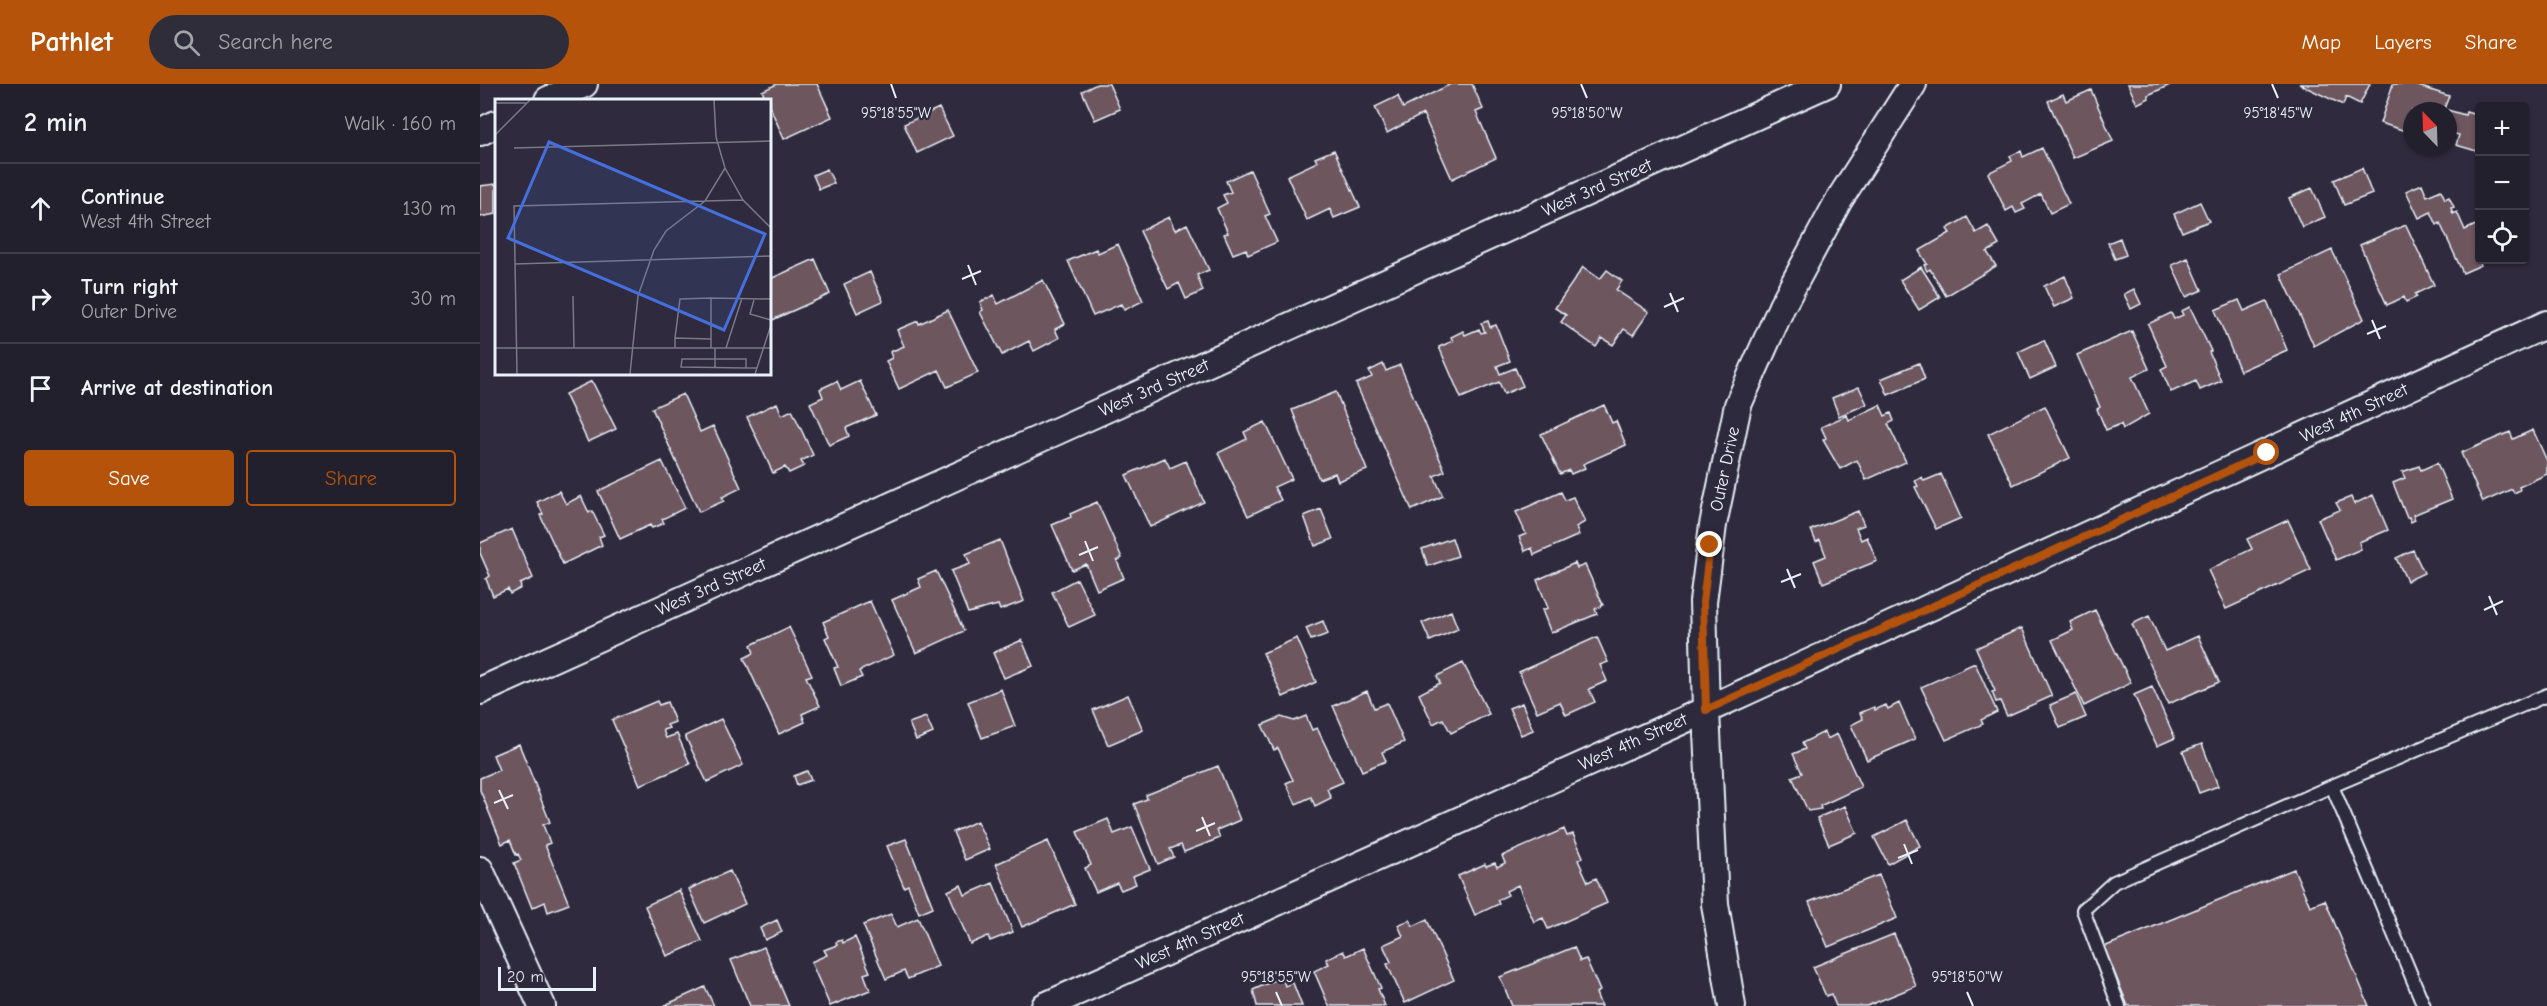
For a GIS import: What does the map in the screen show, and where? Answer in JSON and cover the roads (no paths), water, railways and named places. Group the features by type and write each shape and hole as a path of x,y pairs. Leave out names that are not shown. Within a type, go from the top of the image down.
{"street":[{"path":"550,99 584,84"},
{"name":"West 3rd Street","path":"480,692 1827,84"},
{"name":"Outer Drive","path":"1732,1006 1715,904 1706,710 1703,602 1713,525 1738,405 1782,306 1828,219 1913,84"},
{"path":"480,132 495,124"},
{"name":"West 4th Street","path":"1045,1006 1706,710 2547,324"},
{"path":"480,870 542,1006"}],"lane":[{"path":"2119,1006 2083,910 2114,882 2547,695"},
{"path":"2332,786 2424,1006"}]}
